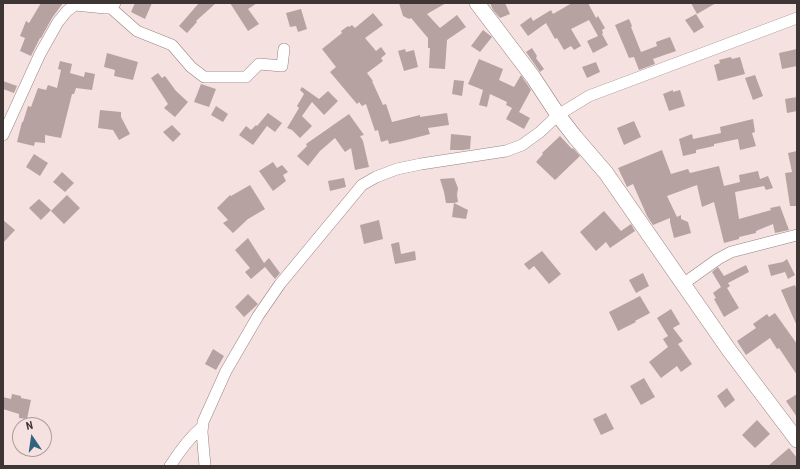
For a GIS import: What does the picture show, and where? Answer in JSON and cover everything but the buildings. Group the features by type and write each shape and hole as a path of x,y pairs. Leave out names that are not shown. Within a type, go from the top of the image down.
{"street":[{"path":"477,3 533,77 558,115 606,173 729,350 797,440"},
{"path":"3,135 40,54 58,22 73,4 105,8 113,5 138,31 172,45 191,67 204,77 246,77 259,64 282,66 284,49"},
{"path":"205,466 202,427 203,422 226,371 258,316 280,284 362,185 376,177 397,169 506,151 522,145 540,132 558,115 589,96 797,18"},
{"path":"683,284 718,259 732,252 797,235"},
{"path":"170,466 180,450 202,427"}]}
